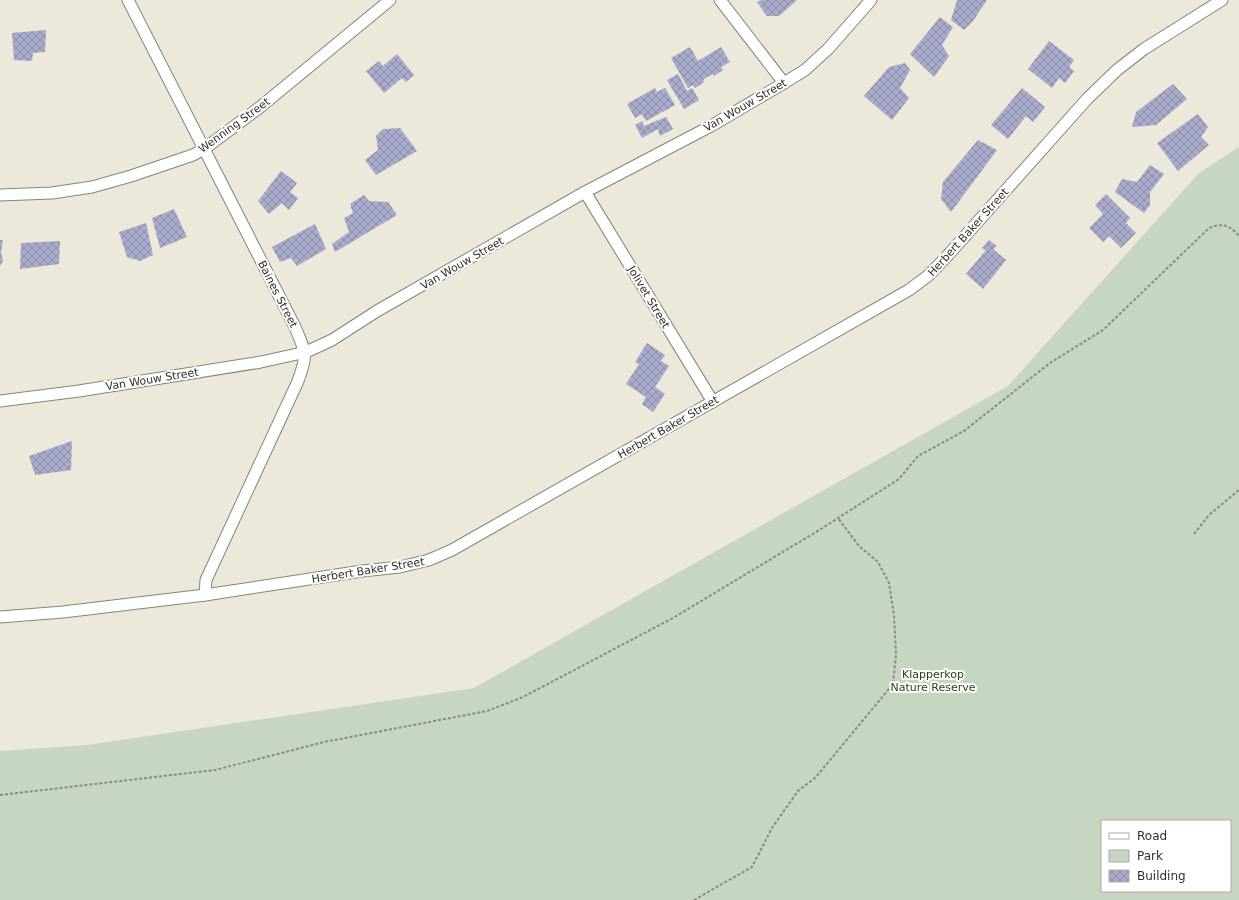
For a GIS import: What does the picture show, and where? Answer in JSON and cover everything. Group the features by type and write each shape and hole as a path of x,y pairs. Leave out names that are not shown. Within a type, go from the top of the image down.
{"street":[{"name":"Baines Street","path":"128,0 306,352"},
{"name":"Wenning Street","path":"0,195 52,193 92,187 131,176 193,155 204,149 259,108 390,0"},
{"path":"720,0 784,83"},
{"name":"Van Wouw Street","path":"0,401 79,391 261,362 306,352 332,340 377,311 585,192 711,126 805,70 828,49 871,0"},
{"name":"Herbert Baker Street","path":"0,617 64,612 204,595 362,571 400,567 429,560 464,543 909,290 929,275 1087,98 1117,70 1144,49 1222,0"},
{"name":"Jolivet Street","path":"585,192 713,402"},
{"path":"204,595 206,580 298,381 304,364 306,352"}],"path":[{"path":"0,795 216,770 324,742 487,711 522,697 673,618 899,480 918,456 964,431 1050,363 1103,330 1214,226 1228,226 1239,236"},
{"path":"1194,534 1209,515 1239,490"},
{"path":"694,900 752,867 772,828 798,791 816,778 893,684 896,655 894,615 888,583 878,562 859,546 838,518"}],"green space":[{"name":"Klapperkop Nature Reserve","path":"1239,147 1239,900 0,900 0,751 87,745 474,688 1008,386 1199,173"}],"building":[{"path":"762,0 797,0 779,16 767,16 757,2"},
{"path":"957,0 987,0 973,21 964,30 951,20"},
{"path":"940,17 953,27 942,45 949,56 934,77 910,54"},
{"path":"46,30 45,52 33,53 32,61 14,60 12,33"},
{"path":"1049,41 1074,60 1069,67 1074,71 1065,83 1059,78 1052,88 1028,69"},
{"path":"690,47 698,61 721,47 730,62 721,67 723,70 714,76 713,74 707,77 703,80 704,82 695,88 693,85 688,88 671,58"},
{"path":"397,54 414,75 406,82 402,78 384,93 366,71 379,61 383,66"},
{"path":"905,63 910,70 900,88 909,98 892,120 864,96 889,67"},
{"path":"678,74 687,91 692,88 699,100 684,109 667,80"},
{"path":"1173,84 1187,99 1156,125 1132,127 1136,112"},
{"path":"655,88 657,92 665,88 675,105 646,121 642,114 635,118 627,104"},
{"path":"1022,88 1045,107 1033,122 1026,116 1008,139 991,125"},
{"path":"1198,114 1208,127 1201,137 1209,145 1178,171 1157,143"},
{"path":"666,117 673,129 660,136 658,129 642,138 635,125 642,121 644,126"},
{"path":"400,128 417,151 376,175 365,160 378,150 376,136 383,129"},
{"path":"978,140 997,150 951,212 941,199 943,182"},
{"path":"1150,165 1164,174 1150,192 1150,205 1144,213 1115,192 1122,179 1137,182"},
{"path":"281,171 297,183 290,192 298,198 289,210 282,203 269,214 258,201"},
{"path":"1106,194 1130,218 1126,223 1136,233 1121,248 1109,236 1103,242 1089,228 1103,214 1095,205"},
{"path":"364,195 369,201 388,202 397,215 335,252 332,244 349,232 344,218 353,213 350,204"},
{"path":"174,209 187,237 160,248 152,218"},
{"path":"146,223 153,255 140,261 127,257 119,232"},
{"path":"315,224 326,249 297,266 291,258 280,262 272,247"},
{"path":"0,240 3,240 1,252 3,262 0,265"},
{"path":"989,240 997,246 993,249 1006,260 983,289 966,274 986,250 982,248"},
{"path":"60,241 59,264 20,269 21,243"},
{"path":"647,343 665,355 661,361 669,366 655,387 665,394 653,412 642,404 646,397 626,384 639,364 635,362"},
{"path":"72,441 71,470 35,475 29,456"}]}
